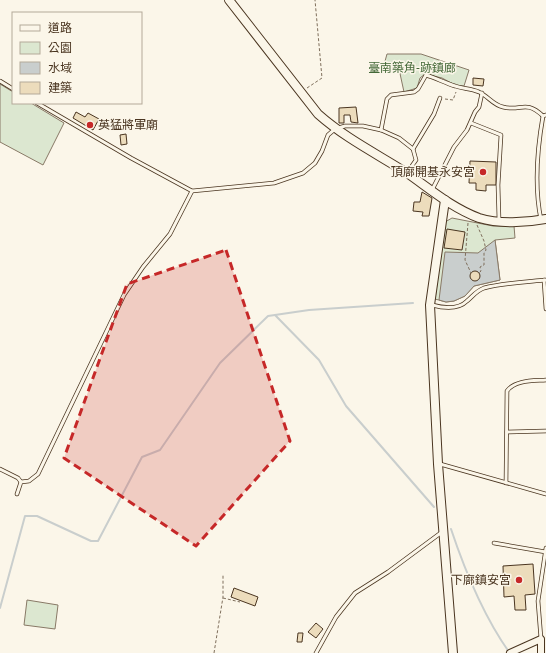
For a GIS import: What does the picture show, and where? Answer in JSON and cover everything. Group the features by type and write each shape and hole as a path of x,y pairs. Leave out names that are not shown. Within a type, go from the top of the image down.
{"street":[{"path":"229,0 318,114 335,129 407,174 432,192 479,218 499,222 544,219"},
{"path":"445,200 430,305 438,464 453,653"},
{"path":"512,652 541,639 541,653"}],"lane":[{"path":"382,130 386,99 391,95 414,92 418,89 426,75 459,87 482,93 497,105 509,108 526,105 535,108 544,115 537,169 537,197 544,219"},
{"path":"0,81 12,88"},
{"path":"432,192 454,147 471,123 474,112 479,107 482,93"},
{"path":"413,149 434,114 440,98"},
{"path":"39,104 130,158 192,191 274,183 303,173 315,163 322,151 328,135 335,129 345,126 363,126 382,130 399,138 413,149 416,160 407,174"},
{"path":"471,123 501,135 498,185 499,222"},
{"path":"21,482 29,481 38,474 124,295 170,234 192,191"},
{"path":"430,305 445,308 459,306 466,302 475,292 485,288 545,280 546,309"},
{"path":"506,483 507,391 511,386 546,380"},
{"path":"507,432 546,431"},
{"path":"438,464 546,494"},
{"path":"0,469 18,478 21,482"},
{"path":"17,494 21,482"},
{"path":"316,653 336,617 355,593 388,572 443,532"},
{"path":"494,543 546,552"},
{"path":"541,639 538,601 546,548"}],"path":[{"path":"302,92 322,78 315,0"},
{"path":"440,98 453,100 459,87"},
{"path":"468,223 464,254 466,263 471,273"},
{"path":"477,225 484,241 485,248 484,264 480,267 481,271 479,273"},
{"path":"214,653 223,598 223,574"},
{"path":"223,598 240,602"}],"highlighted area":[{"path":"226,250 290,441 196,546 64,458 127,284"}],"green space":[{"name":"臺南築角-跡鎮廊","path":"387,54 421,54 469,70 464,86 455,85 442,78 425,74 420,78 417,88 404,92 399,69 382,72"},
{"path":"0,84 12,91 12,104 33,104 64,123 43,165 0,142"},
{"path":"452,218 493,226 514,226 515,238 495,240 500,280 474,286 465,296 454,301 446,302 435,299 445,222"},
{"path":"27,600 58,605 55,629 24,625"}],"water":[{"path":"495,240 500,280 474,286 465,296 454,301 446,302 439,300 445,252 478,253"}],"building":[{"path":"473,78 484,79 483,86 473,85"},
{"path":"356,107 358,123 351,122 350,115 344,115 344,123 339,123 339,108"},
{"name":"英猛將軍廟","path":"76,112 85,117 88,113 99,119 93,130 73,118"},
{"path":"126,134 127,144 121,145 120,135"},
{"name":"頂廍開基永安宮","path":"470,161 496,162 496,185 486,185 486,191 476,190 476,183 469,183"},
{"path":"422,192 432,198 429,216 422,216 423,212 413,211 414,202 420,202"},
{"path":"447,229 465,232 462,250 444,248"},
{"path":"473,271 477,271 479,272 479,280 473,281 470,278 470,274"},
{"name":"下廍鎮安宮","path":"533,564 535,594 525,595 526,610 515,610 514,596 504,597 503,566"},
{"path":"234,588 258,597 255,606 231,597"},
{"path":"316,623 323,629 316,638 308,632"},
{"path":"298,633 303,633 302,642 297,642"}],"waterway":[{"path":"0,608 25,516 37,516 91,541 98,541 142,457 160,450 220,363 268,316 309,310 413,303"},
{"path":"275,315 319,360 346,406 434,507"},
{"path":"451,529 462,561 483,608 509,652"}],"place":[{"name":"英猛將軍廟","path":"90,125"},
{"name":"頂廍開基永安宮","path":"483,172"},
{"name":"下廍鎮安宮","path":"519,580"}]}
